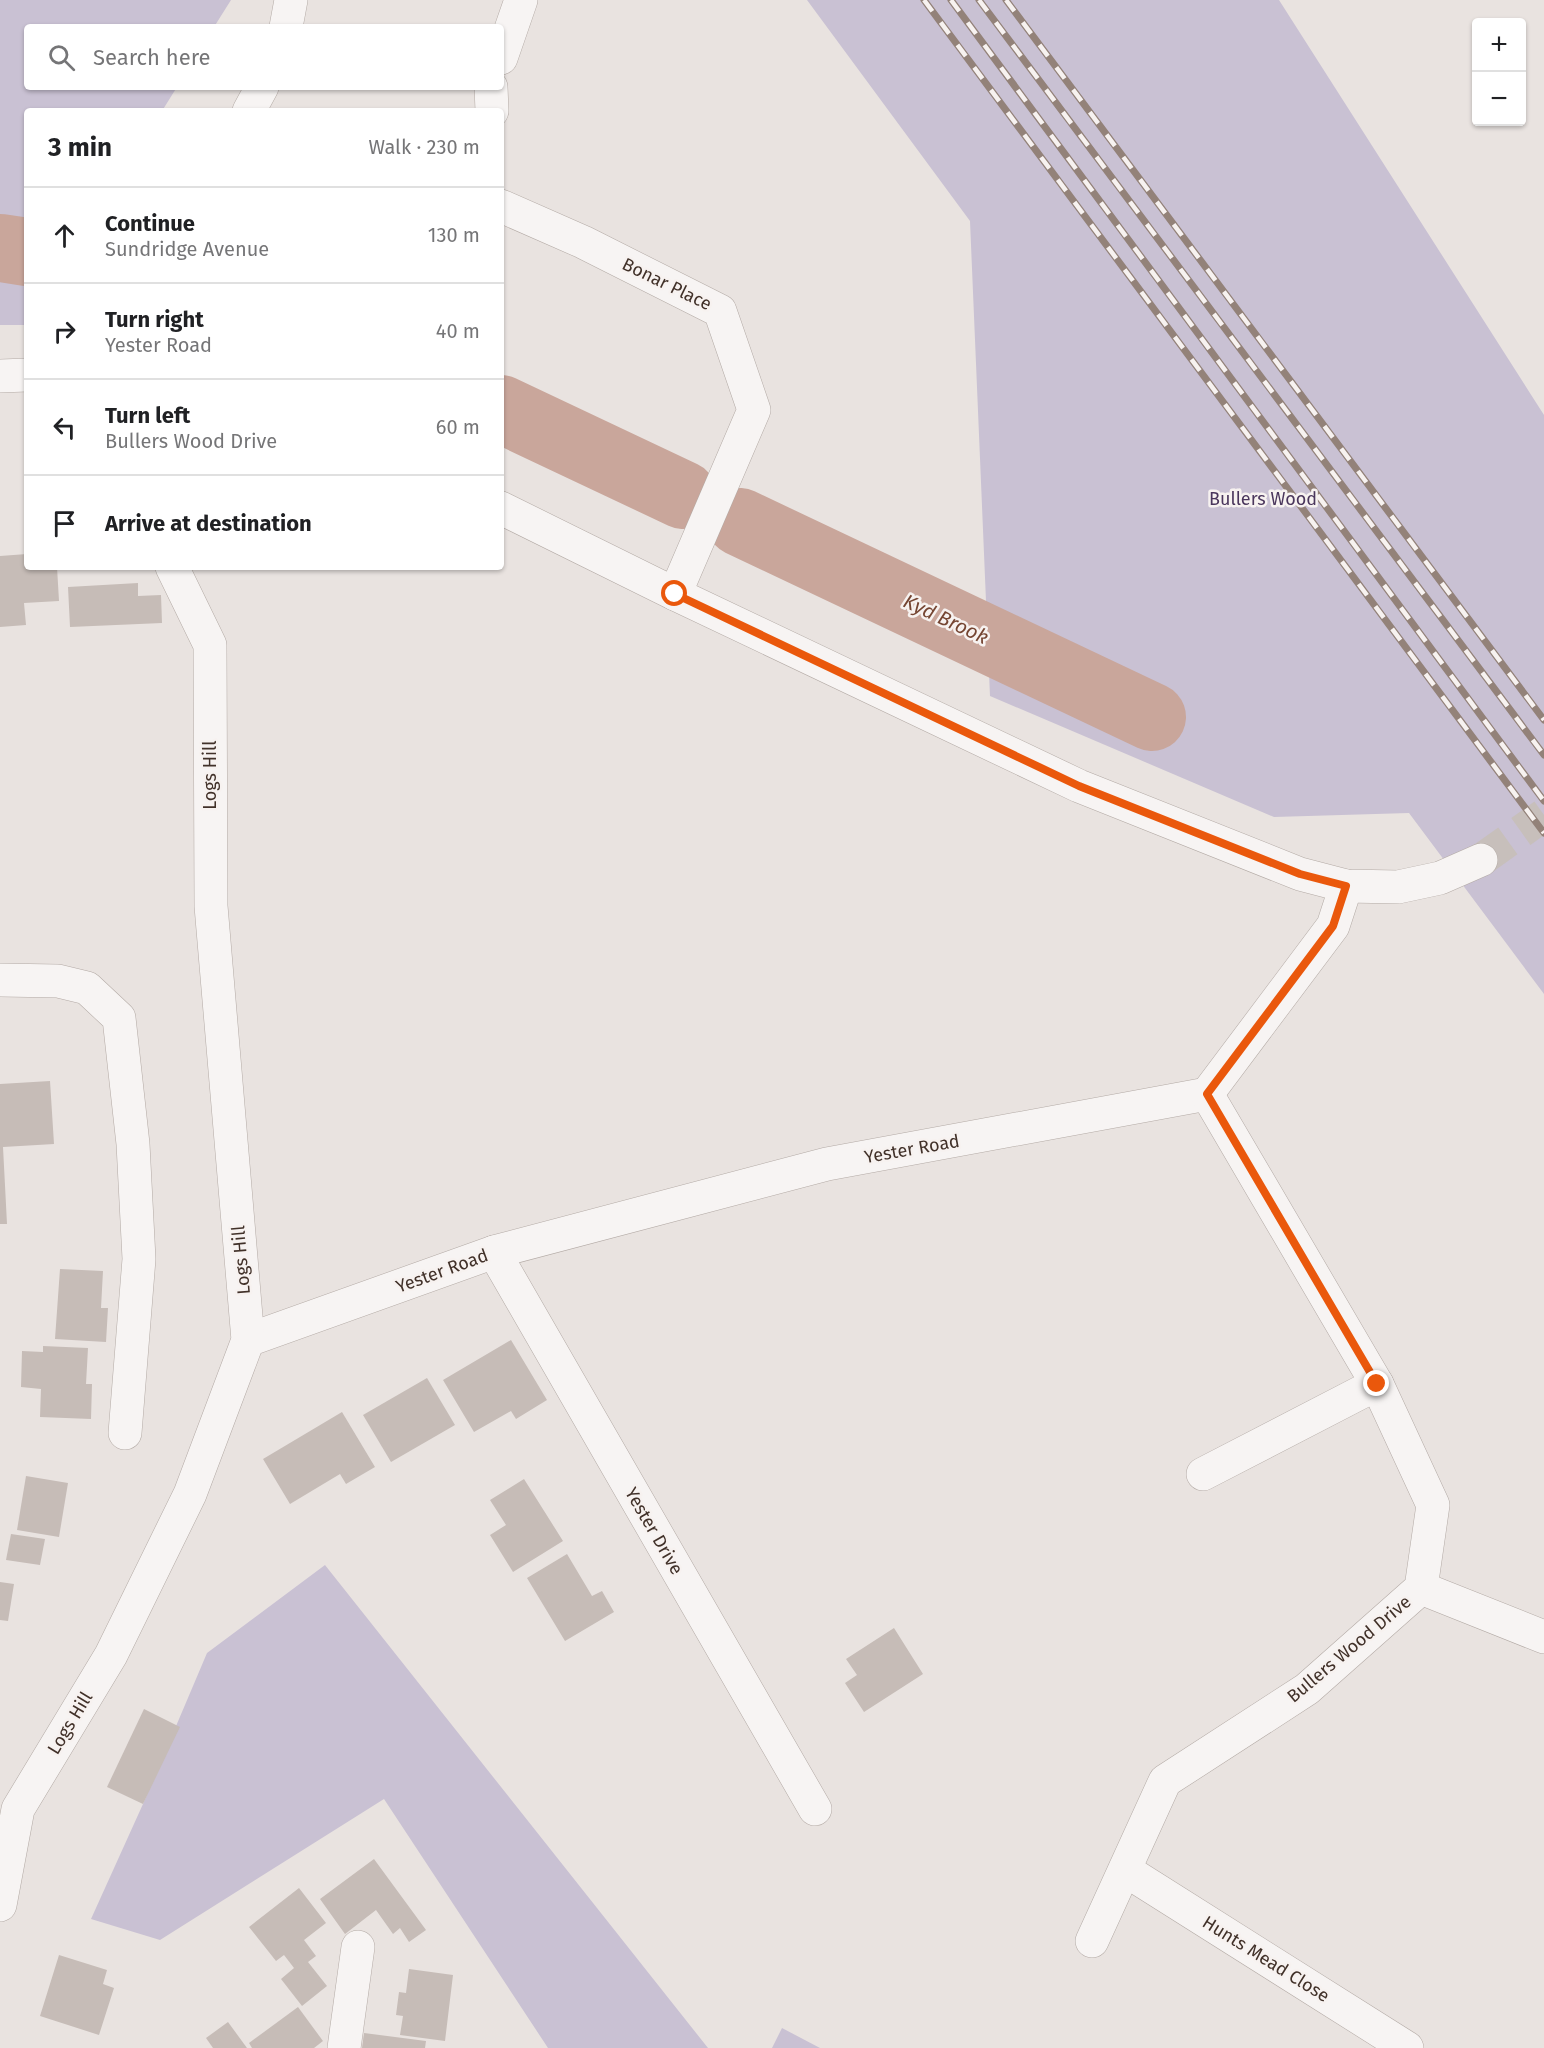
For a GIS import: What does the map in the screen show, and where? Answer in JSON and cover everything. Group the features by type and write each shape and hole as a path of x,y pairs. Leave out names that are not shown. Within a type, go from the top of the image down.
{"street":[{"path":"287,24 291,0"},
{"path":"504,49 521,0"},
{"path":"251,108 260,90"},
{"path":"491,90 492,108"},
{"name":"Bonar Place","path":"504,207 583,242 720,310 754,410 675,594"},
{"path":"0,376 24,375"},
{"path":"504,509 675,594 1079,786 1300,874 1346,886 1398,887 1440,878 1480,860"},
{"name":"Logs Hill","path":"0,1905 18,1809 111,1655 190,1494 248,1341 211,906 210,645 173,570"},
{"path":"1207,1094 1333,926 1346,886"},
{"path":"0,980 58,981 87,988 119,1018 133,1144 139,1259 125,1433"},
{"name":"Yester Road","path":"248,1341 494,1252 827,1164 1207,1094"},
{"name":"Bullers Wood Drive","path":"1092,1941 1165,1781 1307,1689 1421,1588 1432,1505 1377,1384 1207,1094"},
{"name":"Yester Drive","path":"494,1252 814,1809"},
{"path":"1203,1474 1377,1384"},
{"path":"1421,1588 1544,1637"},
{"name":"Hunts Mead Close","path":"1125,1869 1407,2048"},
{"path":"344,2047 358,1947"}],"green space":[{"path":"0,0 231,0 216,24 24,24 24,90 175,90 164,108 24,108 24,325 0,325"},
{"name":"Bullers Wood","path":"807,0 1279,0 1544,415 1544,994 1409,813 1274,817 990,696 970,221"},
{"path":"325,1565 708,2048 548,2048 384,1799 160,1940 91,1919 207,1653"},
{"path":"782,2028 820,2048 772,2048"}],"building":[{"path":"24,554 24,570 57,570 59,601 24,603 26,625 0,627 0,556"},
{"path":"138,583 138,596 161,595 162,623 70,627 68,587"},
{"path":"50,1081 54,1144 3,1147 7,1224 0,1224 0,1084"},
{"path":"60,1269 103,1271 101,1308 108,1308 106,1342 55,1339"},
{"path":"511,1340 547,1400 516,1419 511,1411 474,1432 443,1380"},
{"path":"43,1346 88,1348 86,1384 92,1384 91,1419 40,1417 41,1389 21,1387 22,1351 43,1352"},
{"path":"427,1378 455,1425 391,1462 363,1415"},
{"path":"342,1412 375,1467 346,1484 340,1474 290,1504 263,1459"},
{"path":"26,1476 68,1483 59,1537 17,1530"},
{"path":"524,1479 563,1541 513,1572 490,1535 506,1525 490,1500"},
{"path":"11,1534 45,1539 40,1565 6,1560"},
{"path":"567,1554 592,1596 602,1591 614,1612 565,1641 527,1578"},
{"path":"0,1582 14,1584 8,1621 0,1620"},
{"path":"894,1628 923,1674 864,1712 845,1683 857,1675 846,1659"},
{"path":"144,1709 180,1727 143,1804 107,1787"},
{"path":"374,1859 426,1930 409,1942 400,1928 393,1934 376,1910 345,1934 320,1899"},
{"path":"299,1888 326,1923 304,1940 316,1956 308,1962 327,1986 302,2006 281,1979 294,1968 284,1955 276,1961 249,1927"},
{"path":"59,1955 107,1970 103,1984 114,1988 99,2035 40,2016"},
{"path":"409,1969 453,1975 445,2041 400,2035 403,2016 396,2015 399,1992 406,1993"},
{"path":"298,2007 323,2041 314,2048 252,2048 249,2043"},
{"path":"228,2022 247,2048 213,2048 206,2038"},
{"path":"364,2033 426,2041 425,2048 362,2048"}],"waterway":[{"name":"Kyd Brook","path":"0,248 24,252"},
{"name":"Kyd Brook","path":"504,410 683,495"},
{"name":"Kyd Brook","path":"740,522 1152,717"}],"tunnel":[{"path":"1481,860 1544,815"}],"railway":[{"path":"924,0 1544,833"},
{"path":"951,0 1544,801"},
{"path":"979,0 1544,755"},
{"path":"1006,0 1544,720"}],"route":[{"path":"675,594 1079,786 1300,874 1346,886 1333,926 1207,1094 1377,1384"}]}
